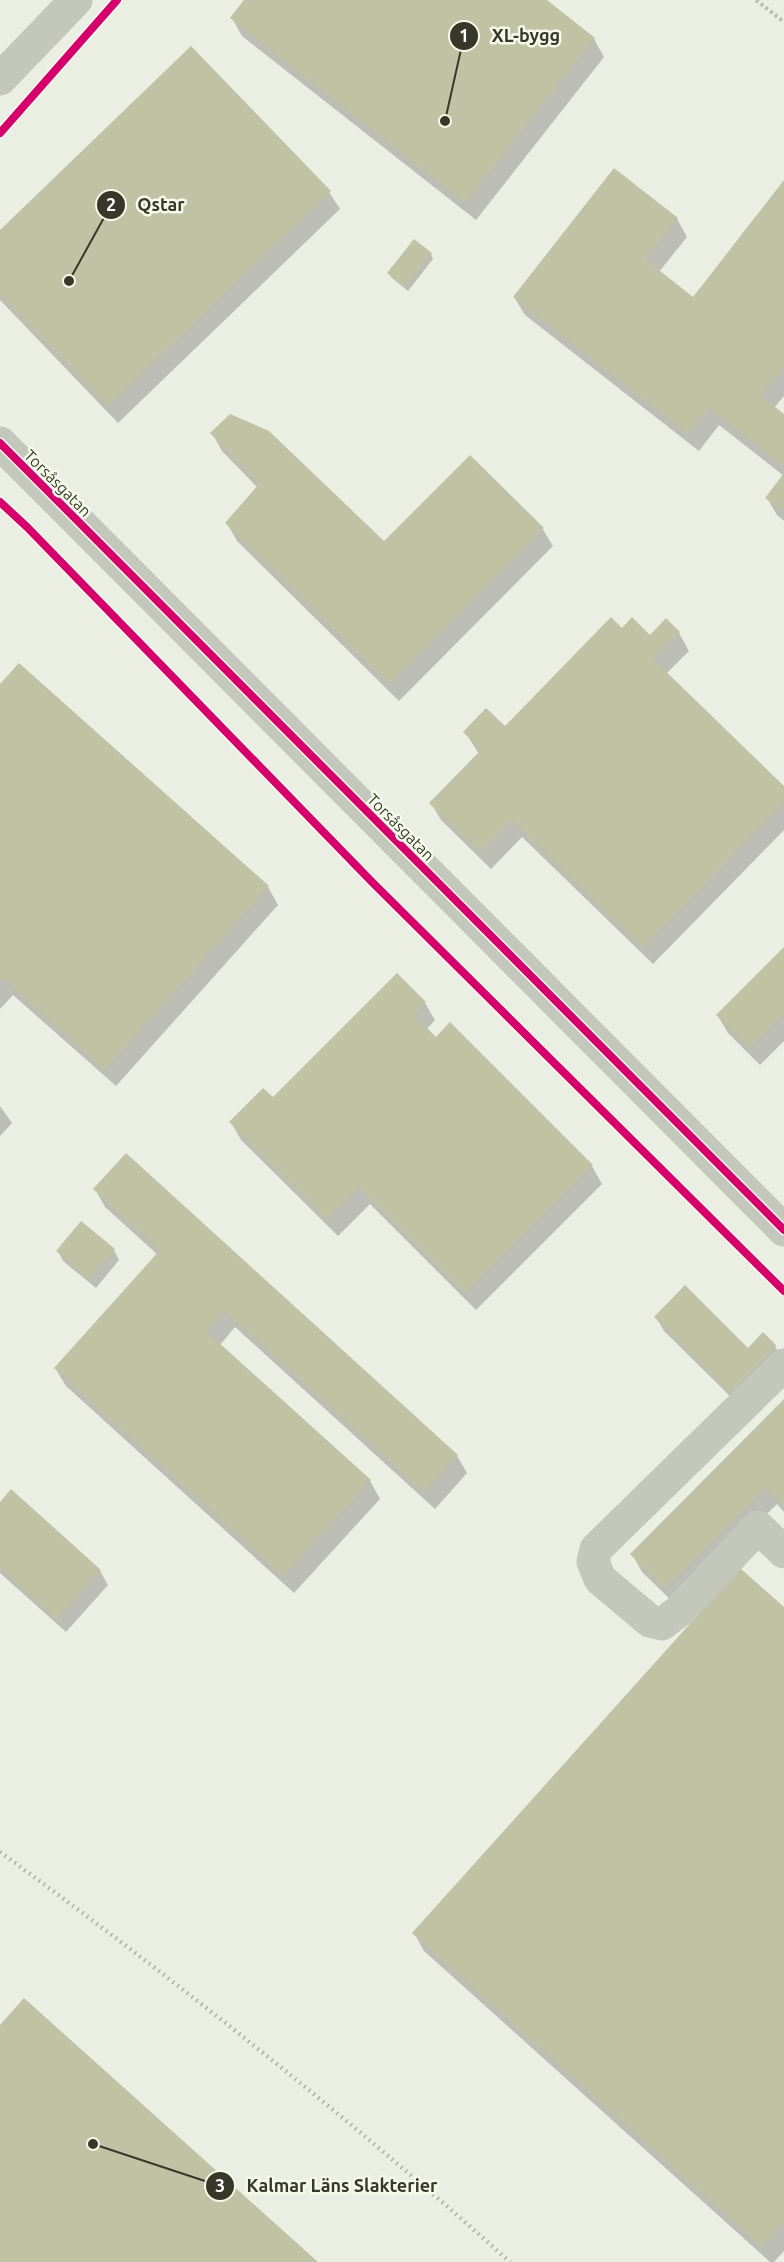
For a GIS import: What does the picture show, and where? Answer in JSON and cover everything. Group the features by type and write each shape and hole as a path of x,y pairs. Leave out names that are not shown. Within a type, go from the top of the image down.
{"street":[{"path":"0,79 76,0"},
{"name":"Torsåsgatan","path":"0,443 784,1230"},
{"path":"784,1365 596,1549 593,1562 600,1580 650,1621 662,1624 679,1611 758,1527 784,1552"}],"path":[{"path":"756,0 784,22"}],"building":[{"path":"244,0 547,0 595,38 465,203 230,18"},
{"path":"191,46 331,191 108,406 0,295 0,230"},
{"path":"614,168 678,218 645,259 693,297 784,180 784,366 761,396 784,414 784,467 709,408 688,434 513,297"},
{"path":"414,239 432,253 405,287 387,273"},
{"path":"230,414 269,431 384,541 470,455 544,528 389,684 225,523 259,484 210,433"},
{"path":"784,473 784,512 765,498"},
{"path":"611,617 622,628 632,617 650,635 666,618 680,632 653,659 784,786 784,802 643,948 512,820 480,852 429,803 481,750 463,732 486,708 505,726"},
{"path":"19,663 269,886 105,1070 3,978 0,981 0,684"},
{"path":"784,947 784,1014 750,1048 716,1015"},
{"path":"397,973 426,1002 414,1015 436,1037 450,1022 593,1165 465,1293 359,1187 327,1219 229,1122 263,1088 273,1097"},
{"path":"126,1153 458,1455 424,1492 225,1311 206,1331 371,1480 283,1576 54,1368 160,1250 93,1189"},
{"path":"81,1221 115,1249 90,1279 56,1251"},
{"path":"685,1285 748,1348 763,1332 776,1345 730,1392 654,1317"},
{"path":"784,1399 784,1506 766,1488 665,1589 630,1554"},
{"path":"11,1489 101,1570 57,1619 0,1568 0,1502"},
{"path":"740,1568 784,1607 784,2223 762,2247 412,1933"},
{"path":"24,1998 318,2262 0,2262 0,2025"}],"railway":[{"path":"0,1852 196,2000 324,2102 510,2262"}],"cycle path":[{"path":"0,133 117,0"},
{"path":"0,443 784,1230"},
{"path":"0,502 27,527 373,883 784,1291"}],"place":[{"name":"XL-bygg","path":"445,121"},
{"name":"Qstar","path":"69,281"},
{"name":"Kalmar Läns Slakterier","path":"93,2144"}]}
